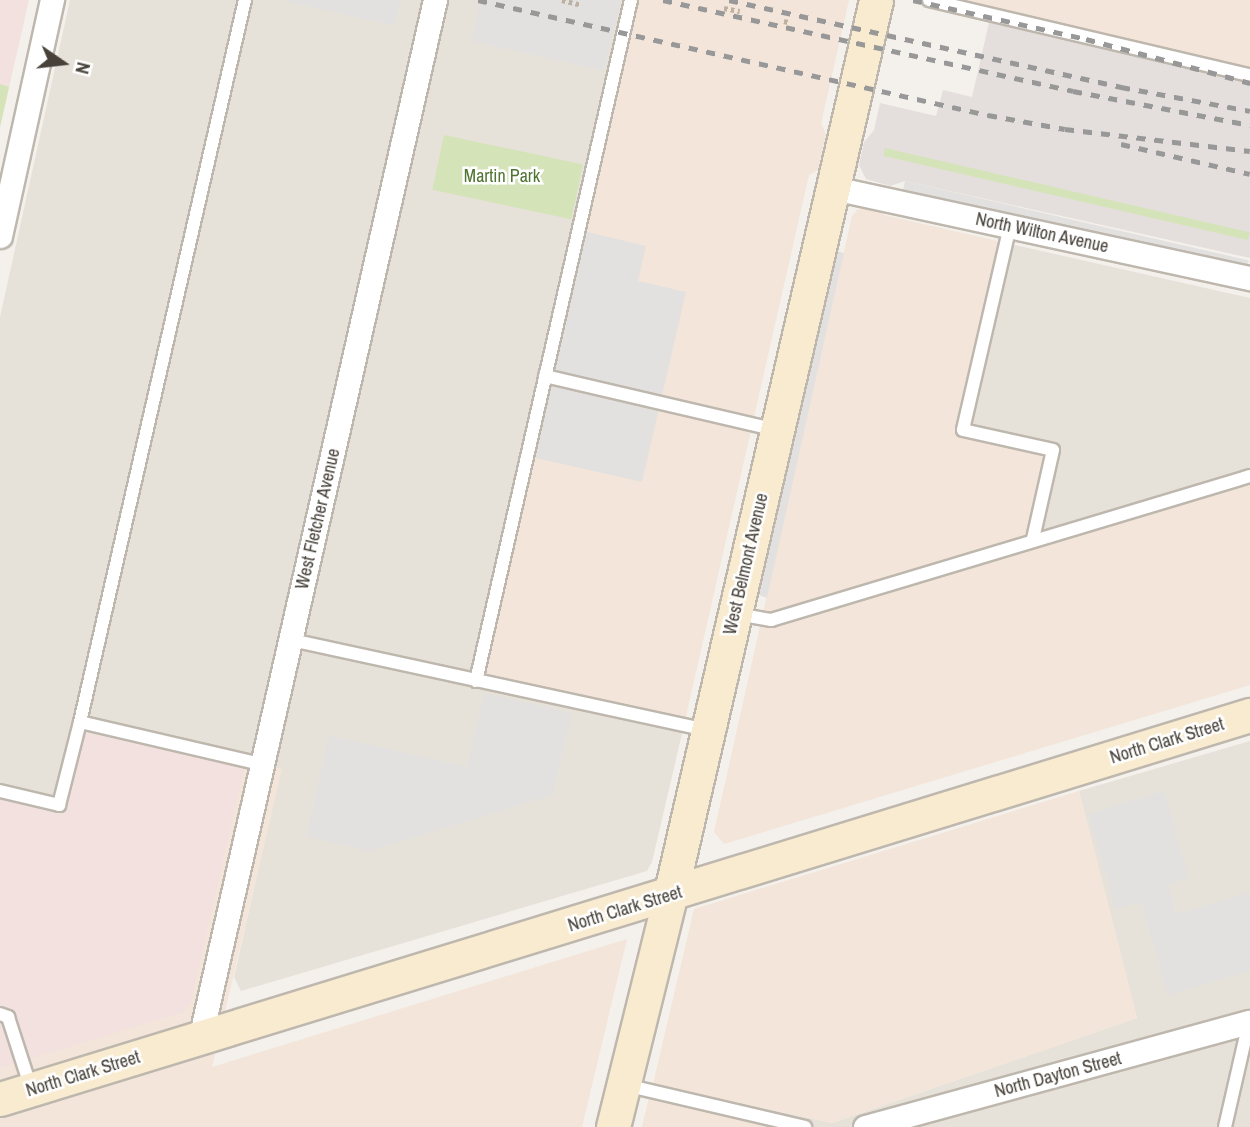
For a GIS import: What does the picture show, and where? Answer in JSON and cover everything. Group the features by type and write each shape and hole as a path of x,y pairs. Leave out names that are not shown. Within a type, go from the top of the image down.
{"main road":[{"name":"West Belmont Avenue","path":"613,1127 670,895 876,0"},
{"name":"North Clark Street","path":"0,1100 1250,715"}],"street":[{"path":"0,236 52,0"},
{"name":"West Fletcher Avenue","path":"200,1039 435,0"},
{"name":"North Wilton Avenue","path":"833,188 1250,278"},
{"name":"North Dayton Street","path":"865,1127 1250,1022"}],"lane":[{"path":"0,792 59,805 245,0"},
{"path":"476,681 631,0"},
{"path":"929,0 1250,75"},
{"path":"1010,226 963,430 1053,450 1033,539"},
{"path":"545,376 777,430"},
{"path":"735,614 771,620 1033,539 1250,476"},
{"path":"291,640 708,730"},
{"path":"80,722 261,764"},
{"path":"0,1014 8,1017 31,1090"},
{"path":"1225,1127 1250,1022"},
{"path":"623,1085 805,1127"}],"path":[{"path":"562,0 582,5"},
{"path":"724,8 740,11"}],"shaded area":[{"path":"0,0 29,0 0,127"},
{"path":"70,0 631,0 684,725 652,862 647,871 241,991 234,977 281,769 231,756 59,805 0,791 0,317"},
{"path":"279,0 401,0 395,26"},
{"path":"481,0 621,0 604,71 471,41"},
{"path":"631,0 849,0 821,124 826,134 818,170 809,175 684,725 476,681"},
{"path":"929,0 1250,0 1250,75"},
{"path":"991,14 1250,75 1250,258 905,181 890,186 866,179 859,165 864,142 874,130 880,103 936,116 943,90 972,97"},
{"path":"905,181 1249,260 1245,276 901,197"},
{"path":"866,207 881,210 884,215 1006,243 963,430 1053,450 1033,538 1250,476 1250,685 724,844 714,832 852,216 857,210"},
{"path":"579,230 646,246 638,281 686,292 642,482 527,456"},
{"path":"1006,243 1250,298 1250,476 1033,539 963,430"},
{"path":"837,251 844,253 767,598 759,595"},
{"path":"484,693 572,713 553,795 370,851 306,837 329,735 467,767"},
{"path":"80,722 282,769 212,1067 627,939 582,1127 0,1127 0,792 59,805"},
{"path":"80,722 246,760 191,1002 184,1012 0,1068 0,791 59,805"},
{"path":"1250,741 1250,1127 642,1127 653,1084 832,1123 1137,1018 1079,791"},
{"path":"1079,791 1137,1018 832,1123 653,1084 694,909"},
{"path":"1164,791 1189,878 1168,885 1176,914 1250,892 1250,971 1168,995 1141,902 1116,909 1088,814"},
{"path":"649,1098 770,1127 642,1127"}],"green space":[{"path":"0,84 9,87 0,127"},
{"name":"Martin Park","path":"444,135 583,165 571,219 432,190"},
{"path":"885,148 1249,232 1248,240 883,156"}],"railway":[{"path":"478,0 988,115 1065,129 1250,151"},
{"path":"663,0 1073,91 1250,125"},
{"path":"729,0 1121,87 1250,111"},
{"path":"913,0 1086,39 1250,83"},
{"path":"1121,144 1250,174"}]}
